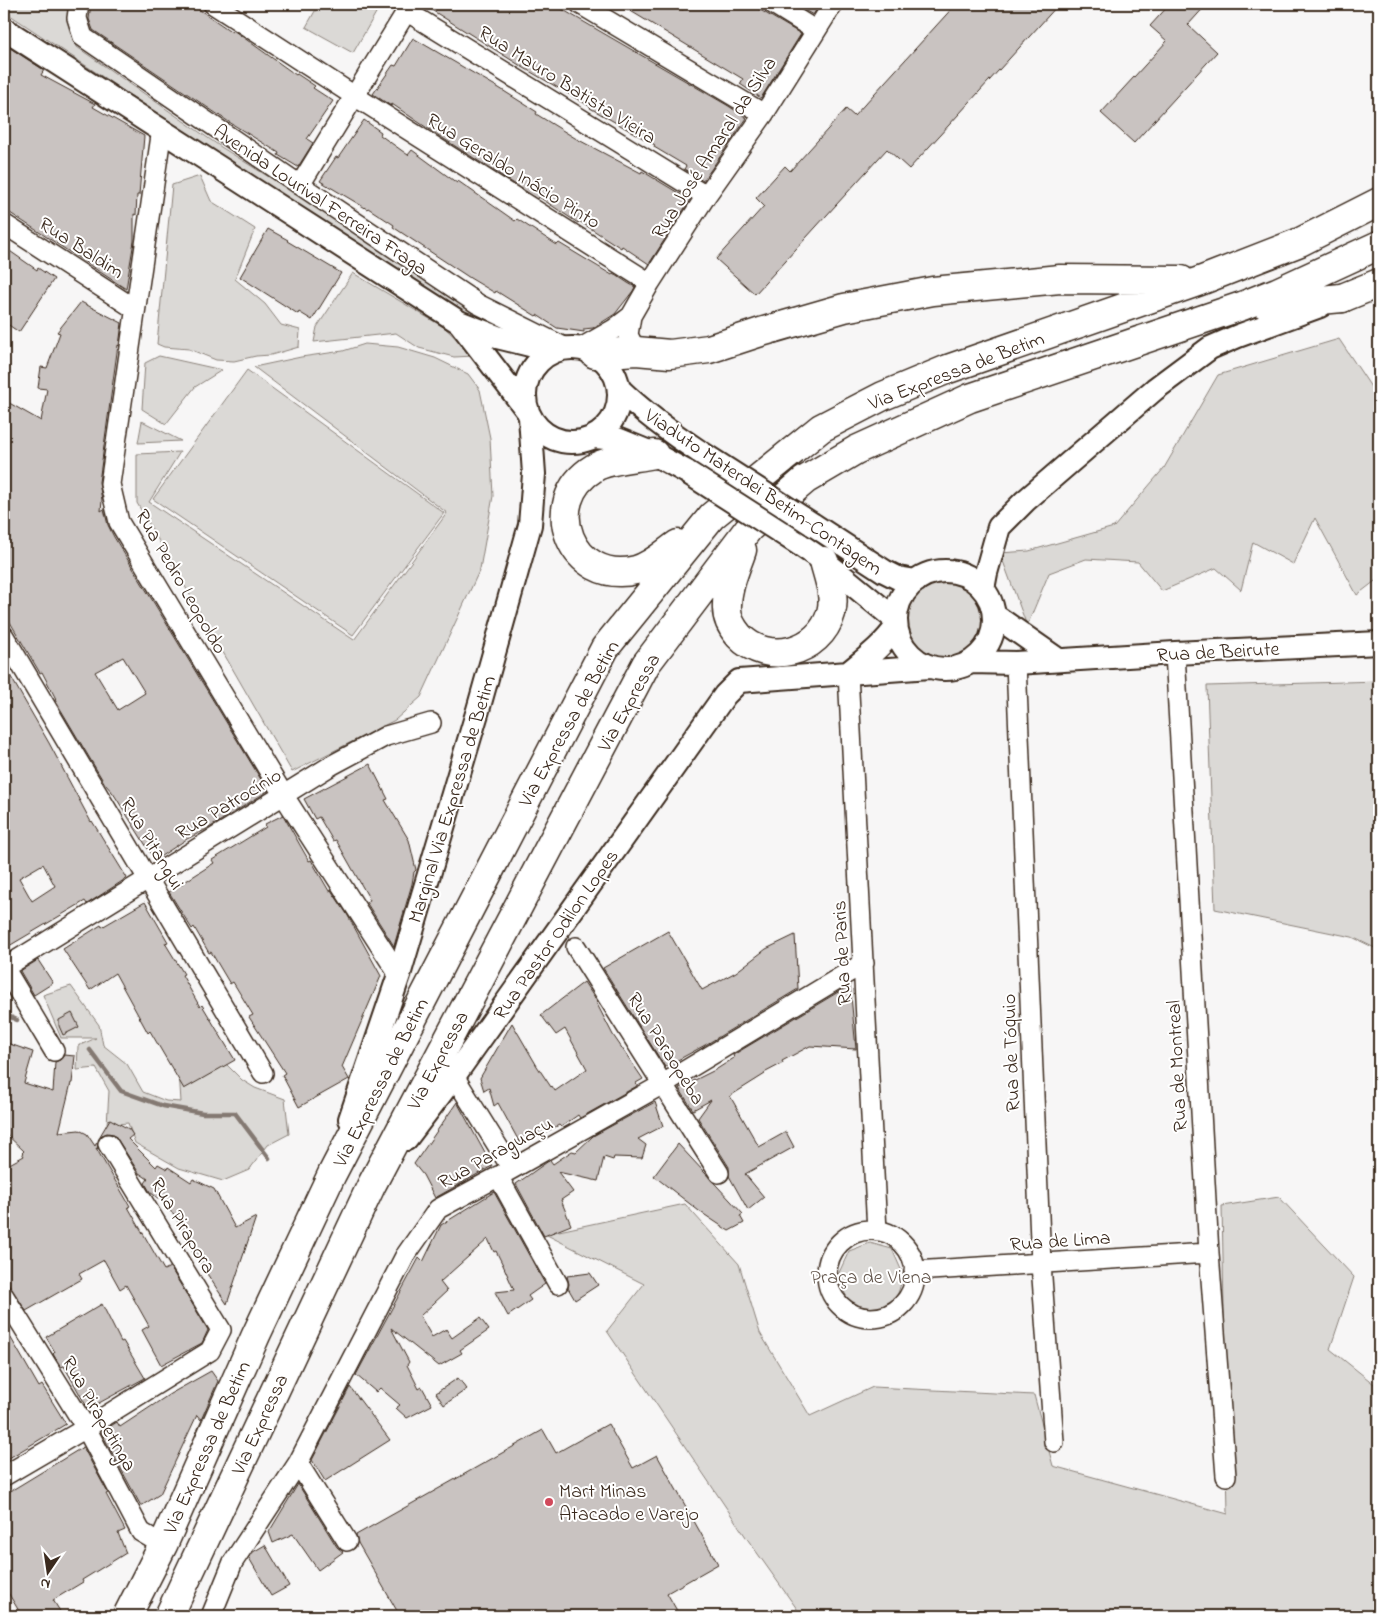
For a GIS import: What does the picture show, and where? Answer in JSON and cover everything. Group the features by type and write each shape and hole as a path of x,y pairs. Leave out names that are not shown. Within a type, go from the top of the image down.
{"main road":[{"name":"Via Expressa de Betim","path":"127,1616 163,1544 256,1335 332,1174 605,648 712,516 821,428 883,396 948,369 1200,281 1300,242 1379,202"},
{"name":"Via Expressa de Betim","path":"749,528 804,480 856,450 970,398 1242,306 1379,245"},
{"path":"573,351 636,351 670,354 709,350 761,332 844,308 933,290 1060,279 1200,281"},
{"path":"1242,306 1342,298 1379,283"},
{"path":"654,454 612,461 595,467 580,478 570,493 565,510 566,528 573,546 585,559 601,569 618,572 637,570 653,563 712,516"},
{"path":"749,528 729,588 727,610 732,628 744,642 760,650 778,653 796,651 812,642 824,629 831,613 833,595 824,560"},
{"name":"Via Expressa","path":"169,1616 371,1186 646,664 749,528"}],"street":[{"name":"Avenida Lourival Ferreira Fraga","path":"79,4 77,18 83,38 478,304 573,351"},
{"name":"Rua Geraldo Inácio Pinto","path":"212,4 650,283"},
{"path":"580,4 764,114"},
{"path":"773,4 815,30"},
{"name":"Rua José Amaral da Silva","path":"636,351 628,335 631,316 706,196 764,114 833,4"},
{"path":"300,185 353,95 408,8"},
{"name":"Rua Mauro Batista Vieira","path":"408,8 706,196"},
{"name":"Avenida Lourival Ferreira Fraga","path":"4,29 459,322 497,337 573,351"},
{"name":"Rua Pedro Leopoldo","path":"162,129 110,484 119,522 284,796 399,975"},
{"name":"Rua Baldim","path":"4,224 135,308"},
{"path":"984,589 986,573 999,527 1025,500 1155,389 1210,348 1342,298"},
{"name":"Rua José Amaral da Silva","path":"573,351 614,329 631,316"},
{"name":"Avenida Lourival Ferreira Fraga","path":"459,322 528,413"},
{"path":"573,351 606,363 614,375 619,389 618,404 614,417 606,428 594,437 581,442 566,442 551,438 539,429 528,413 524,396 526,382 532,369 542,359 573,351"},
{"name":"Viaduto Materdei Betim-Contagem","path":"619,389 670,432 884,571 898,578 916,580"},
{"name":"Marginal Via Expressa de Betim","path":"332,1174 399,975 478,710 530,524 534,474 528,413"},
{"name":"Viaduto Materdei Betim-Contagem","path":"594,437 617,440 654,454 687,472 824,560 896,623"},
{"path":"939,571 961,574 973,580 984,589 990,599 994,615 994,629 990,642 982,653 971,662 959,668 944,669 930,667 848,673 890,636 896,623 898,605 905,591 916,580 925,575 939,571"},
{"path":"994,615 1057,660"},
{"path":"896,623 900,640 907,652 917,661 930,667"},
{"name":"Rua Pitangui","path":"4,636 263,1073"},
{"name":"Rua de Beirute","path":"971,662 1016,663 1379,643"},
{"name":"Rua de Montreal","path":"1175,653 1208,1253 1226,1476"},
{"name":"Rua de Tóquio","path":"1016,663 1041,1264 1054,1442"},
{"name":"Rua Pastor Odilon Lopes","path":"371,1186 454,1076 725,695 738,681 848,673"},
{"name":"Rua de Paris","path":"848,673 877,1231"},
{"name":"Rua Patrocínio","path":"4,968 332,765 386,736 431,723"},
{"name":"Rua Paraopeba","path":"576,948 719,1173"},
{"name":"Rua Paraguaçu","path":"211,1616 233,1562 298,1463 405,1256 438,1209 663,1084 864,963"},
{"path":"4,968 54,1051"},
{"path":"454,1076 505,1173 558,1284"},
{"name":"Rua Pirapora","path":"86,1428 210,1351 221,1330 108,1144"},
{"path":"862,1231 877,1231 891,1236 903,1245 911,1257 914,1271 913,1286 907,1299 898,1309 885,1316 870,1318 856,1316 844,1309 834,1299 828,1285 827,1271 830,1257 838,1245 849,1236 862,1231"},
{"name":"Rua de Lima","path":"914,1271 1208,1253"},
{"name":"Rua Pirapetinga","path":"4,1296 86,1428 140,1532 163,1544"},
{"path":"4,1476 86,1428"},
{"path":"298,1463 347,1541"}],"green space":[{"path":"4,4 76,4 75,36 77,47 221,147 480,309 542,342 500,330 435,299 4,11"},
{"path":"319,4 381,4 353,53 306,27"},
{"path":"200,176 211,201 255,229 235,279 265,304 281,325 300,330 299,347 271,355 234,361 216,360 189,349 164,347 157,344 172,185"},
{"path":"353,273 445,328 475,356 454,357 419,348 396,333 314,342 317,327"},
{"path":"1339,339 1379,399 1379,578 1357,595 1315,518 1293,564 1253,542 1241,590 1216,568 1162,591 1138,562 1086,559 1049,573 1027,626 1000,553 1029,551 1114,527 1164,468 1218,375"},
{"path":"365,344 398,347 435,358 468,374 480,390 490,438 493,496 480,569 421,697 395,720 292,772 137,503 137,454 180,452 149,502 354,640 447,513 254,367 301,357 343,351"},
{"path":"159,356 222,370 195,387 166,424 142,409 145,363"},
{"path":"247,370 444,513 353,635 153,499"},
{"path":"142,421 181,441 138,443"},
{"path":"945,580 960,583 973,592 982,605 985,620 982,635 973,648 960,657 945,660 930,657 917,648 908,635 905,620 908,605 917,592 930,583"},
{"path":"1379,681 1379,950 1352,937 1215,909 1207,686"},
{"path":"71,986 99,1025 103,1045 127,1064 143,1092 166,1101 181,1102 179,1071 222,1060 242,1080 255,1088 285,1099 289,1134 268,1145 249,1170 223,1181 179,1168 135,1143 128,1123 107,1125 109,1091 96,1068 77,1070 78,1046 96,1038 61,1038 43,995"},
{"path":"1279,1197 1354,1277 1330,1349 1379,1388 1379,1611 1375,1616 802,1616 748,1540 607,1331 644,1284 545,1234 685,1204 739,1264 760,1333 810,1416 873,1387 1034,1395 1053,1466 1228,1514 1222,1206"},
{"name":"Praça de Viena","path":"870,1243 892,1249 903,1274 897,1296 885,1306 874,1309 850,1304 837,1277 849,1251"}],"building":[{"path":"91,4 191,4 315,86 313,88 333,101 307,139 313,143 298,167 93,30 89,19"},
{"path":"422,4 553,4 747,118 703,181 684,169 686,166 654,147 655,145 590,108"},
{"path":"619,4 673,4 683,10 687,4 750,4 801,34 761,98 740,84 743,79"},
{"path":"794,4 820,4 813,15"},
{"path":"956,4 1059,4 909,169 887,149 755,294 716,259 764,206 756,198 785,166 790,171 846,109 854,116"},
{"path":"1170,4 1207,4 1188,25 1217,52 1134,143 1101,113 1167,41 1150,26"},
{"path":"413,38 499,88 575,138 641,173 642,171 690,200 649,264 579,221 578,223 539,197 538,199 392,104 391,106 373,94 393,65 396,66"},
{"path":"4,44 44,70 41,75 95,104 93,107 144,136 139,195 137,195 136,215 134,214 134,241 126,289 4,209"},
{"path":"364,120 381,132 380,135 408,155 412,150 457,183 458,181 515,221 517,219 557,245 559,243 612,275 613,273 635,287 633,291 615,314 593,328 584,329 584,332 557,328 496,291 495,293 470,278 393,227 394,225 368,208 320,181"},
{"path":"268,229 341,273 312,320 299,312 298,314 240,277"},
{"path":"4,247 37,270 38,268 54,279 19,332 4,322"},
{"path":"81,302 122,323 99,482 102,500 101,511 104,509 108,525 114,537 268,791 155,860 113,793 105,784 55,700 42,672 40,673 4,612 4,400 41,421 47,389 38,388 41,367 47,368 60,333 57,332","holes":["123,657 145,693 118,710 95,672"]},
{"path":"4,665 49,743 91,822 127,878 87,904 85,901 9,946 4,937","holes":["43,864 55,886 32,901 19,878"]},
{"path":"370,764 388,799 385,800 409,840 416,870 394,946 366,902 370,900 336,840 333,841 319,817 315,819 304,799"},
{"path":"283,815 309,861 311,860 329,891 331,890 347,914 381,976 342,1067 349,1079 299,1107 282,1075 285,1073 249,1017 253,1015 233,982 230,984 211,952 209,953 194,927 192,929 169,892 214,863 212,860 266,827 265,824"},
{"path":"145,902 168,942 165,943 184,974 182,975 200,1007 202,1005 235,1060 184,1089 150,1031 148,1033 115,973 90,990 63,949 101,925 102,927"},
{"path":"668,931 702,990 736,972 766,949 795,935 798,989 665,1067 603,968"},
{"path":"38,960 53,983 34,995 20,971"},
{"path":"584,982 598,1003 613,1035 643,1079 636,1083 637,1086 580,1118 578,1115 561,1127 559,1125 521,1145 498,1103 494,1106 489,1088 484,1091 480,1078 512,1023 537,1066 555,1091 587,1069 565,1029 556,1035 541,1015"},
{"path":"850,985 856,1049 810,1046 782,1061 783,1063 764,1073 730,1096 759,1147 786,1132 794,1147 745,1174 764,1197 748,1210 729,1176 729,1167 698,1118 711,1100 693,1110 679,1088 717,1069 734,1058 733,1055"},
{"path":"72,1013 79,1027 63,1035 59,1026 59,1020"},
{"path":"4,1042 33,1052 24,1083 53,1092 55,1062 64,1055 75,1056 72,1083 59,1132 79,1130 87,1134 95,1146 97,1142 98,1149 96,1148 164,1270 170,1267 208,1330 202,1343 161,1365 142,1330 149,1326 126,1285 120,1289 104,1260 79,1274 82,1279 26,1311 4,1275 4,1167 24,1156 22,1153 24,1151 4,1132"},
{"path":"457,1102 492,1166 435,1198 423,1175 414,1164"},
{"path":"655,1102 663,1126 638,1139 646,1145 642,1158 614,1157 613,1160 604,1157 598,1181 558,1172 573,1192 561,1200 571,1225 544,1236 516,1184 550,1160 553,1164 572,1151 576,1152 593,1136"},
{"path":"110,1119 129,1129 133,1135 128,1139 156,1167 158,1164 167,1169 168,1167 191,1182 193,1179 214,1189 235,1228 256,1217 227,1304 192,1251 174,1214 167,1209 169,1207 150,1192 145,1183 148,1179 139,1173 114,1134 107,1133 100,1136"},
{"path":"678,1144 743,1214 740,1216 744,1223 729,1231 699,1211 654,1176"},
{"path":"494,1192 545,1284 528,1296 531,1300 508,1316 495,1292 514,1290 496,1251 494,1252 488,1239 440,1282 447,1291 420,1316 432,1337 446,1329 452,1338 480,1318 489,1330 460,1350 462,1353 439,1366 391,1328 409,1362 407,1365 419,1389 422,1387 432,1405 407,1418 396,1408 400,1405 380,1388 376,1392 356,1375 419,1258 423,1262 441,1225"},
{"path":"590,1273 598,1285 575,1300 568,1288 567,1276"},
{"path":"102,1304 121,1342 123,1341 145,1378 88,1409 64,1366 61,1367 53,1354 55,1352 46,1337"},
{"path":"4,1326 39,1387 42,1385 66,1424 4,1461"},
{"path":"211,1371 218,1381 201,1420 197,1415 160,1494 141,1506 101,1432 117,1422 120,1427 170,1394"},
{"path":"458,1378 467,1389 444,1405 436,1393"},
{"path":"350,1387 390,1440 325,1481 312,1460"},
{"name":"Mart Minas Atacado e Varejo","path":"608,1424 633,1468 657,1455 718,1564 667,1593 680,1616 400,1616 358,1543 356,1535 543,1430 556,1453"},
{"path":"83,1447 108,1493 106,1494 125,1530 118,1533 126,1553 53,1600 63,1616 22,1616 4,1586 4,1495"},
{"path":"298,1484 337,1547 343,1552 318,1570 293,1534 273,1543 269,1532"},
{"path":"265,1545 289,1586 271,1596 249,1558 253,1552"}],"waterway":[{"path":"4,1014 17,1020"},
{"path":"90,1050 121,1091 163,1106 203,1113 235,1113 269,1158"}],"place":[{"name":"Mart Minas Atacado e Varejo","path":"549,1502"}]}
